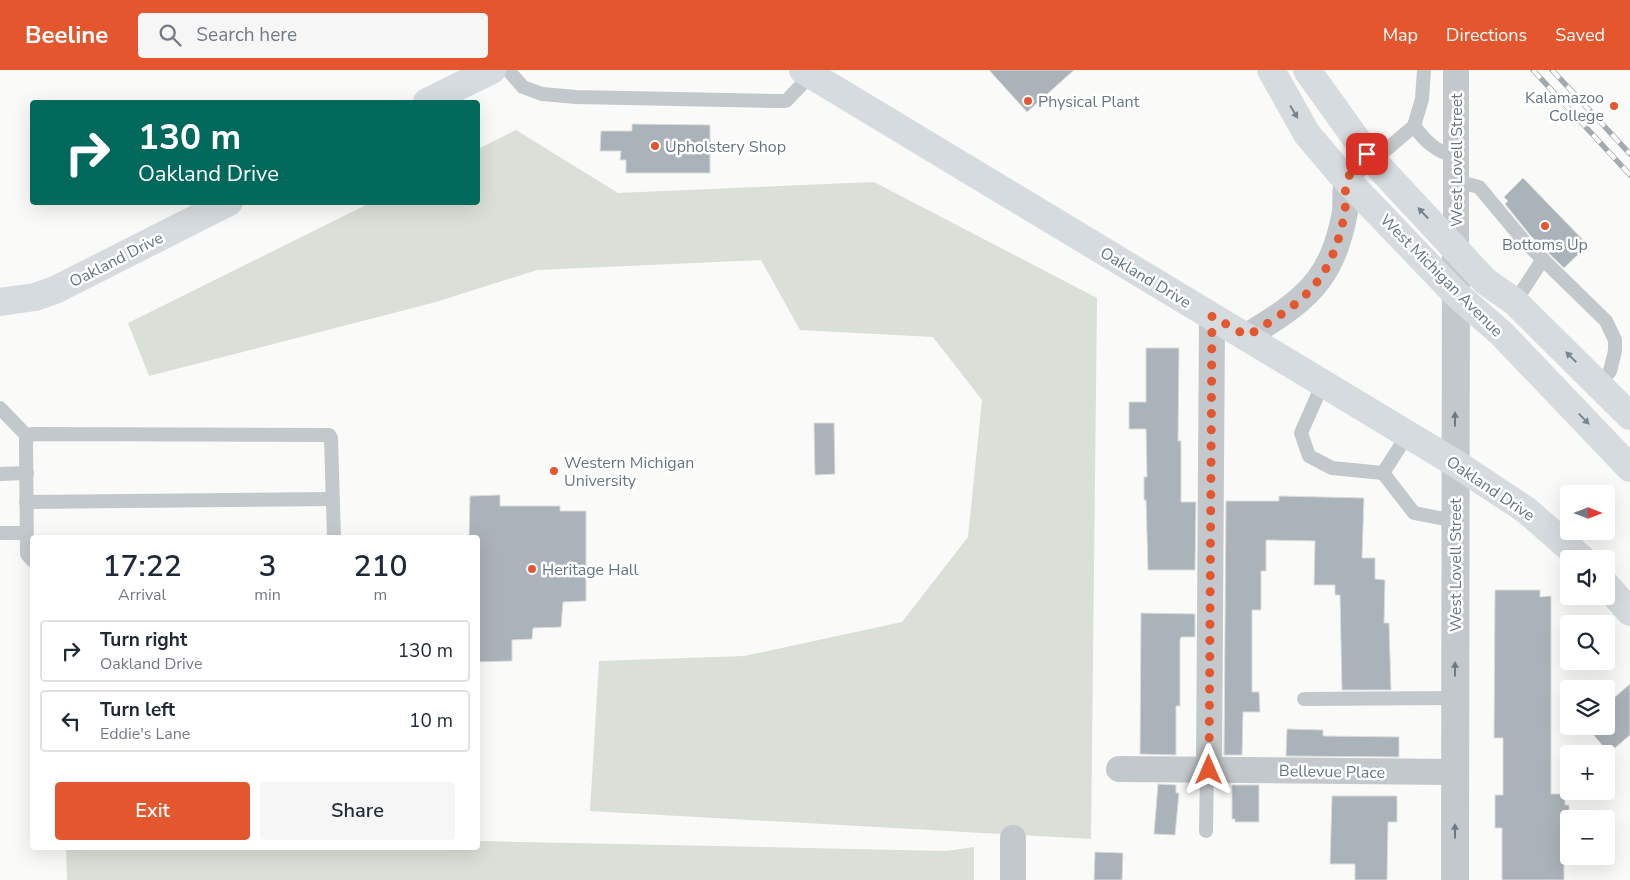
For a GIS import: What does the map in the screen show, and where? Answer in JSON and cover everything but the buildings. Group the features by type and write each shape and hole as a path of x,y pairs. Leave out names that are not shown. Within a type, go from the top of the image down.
{"main road":[{"path":"431,100 492,70"},
{"name":"West Michigan Avenue","path":"1270,70 1307,134 1347,180 1456,293 1502,334 1630,468"},
{"name":"West Michigan Avenue","path":"1307,70 1370,157 1485,281 1515,302 1630,416"},
{"name":"Oakland Drive","path":"807,72 1456,463 1526,510 1572,550"},
{"name":"Oakland Drive","path":"0,302 35,297 55,290 222,205"},
{"path":"1615,596 1630,612"}],"street":[{"name":"West Lovell Street","path":"1455,880 1456,70"},
{"path":"1247,336 1289,310 1310,293 1329,265 1345,211 1347,180 1370,157"},
{"path":"1208,770 1212,316"},
{"name":"Bellevue Place","path":"1119,769 1454,772"},
{"path":"1014,838 1014,880"}],"lane":[{"path":"508,70 523,87 542,94 576,97 772,101 786,101 807,72"},
{"path":"1370,157 1414,126 1422,99 1424,70"},
{"path":"1414,126 1429,144 1445,154 1455,156"},
{"path":"1455,181 1479,187 1524,241 1606,321 1615,340 1614,363 1599,385"},
{"path":"1515,302 1543,259"},
{"path":"1323,383 1301,433 1309,456 1332,468 1383,473 1414,513 1455,521"},
{"path":"0,408 28,437 26,533 27,554 30,558"},
{"path":"28,437 42,434 329,435 331,438 334,535"},
{"path":"1383,473 1408,434"},
{"path":"0,474 27,473"},
{"path":"26,502 333,498"},
{"path":"0,533 26,533"},
{"path":"1304,699 1455,698"},
{"path":"1206,831 1208,770"}],"shaded area":[{"path":"516,130 618,193 874,182 1097,298 1091,839 590,811 599,661 744,656 902,622 968,537 982,400 933,337 800,330 761,260 537,270 436,302 149,376 128,323 366,205 480,205 480,148"},
{"path":"480,841 946,851 974,847 974,880 67,880 66,850 480,850"}],"railway":[{"path":"1533,70 1630,175"},
{"path":"1552,70 1630,154"}],"place":[{"name":"Physical Plant","path":"1028,101"},
{"name":"Kalamazoo College","path":"1614,106"},
{"name":"Upholstery Shop","path":"655,146"},
{"name":"Bottoms Up","path":"1545,226"},
{"name":"Western Michigan University","path":"554,471"},
{"name":"Heritage Hall","path":"532,569"}],"route":[{"path":"1209,770 1212,316 1247,336 1289,310 1310,293 1329,265 1345,211 1347,180 1367,154"}]}
